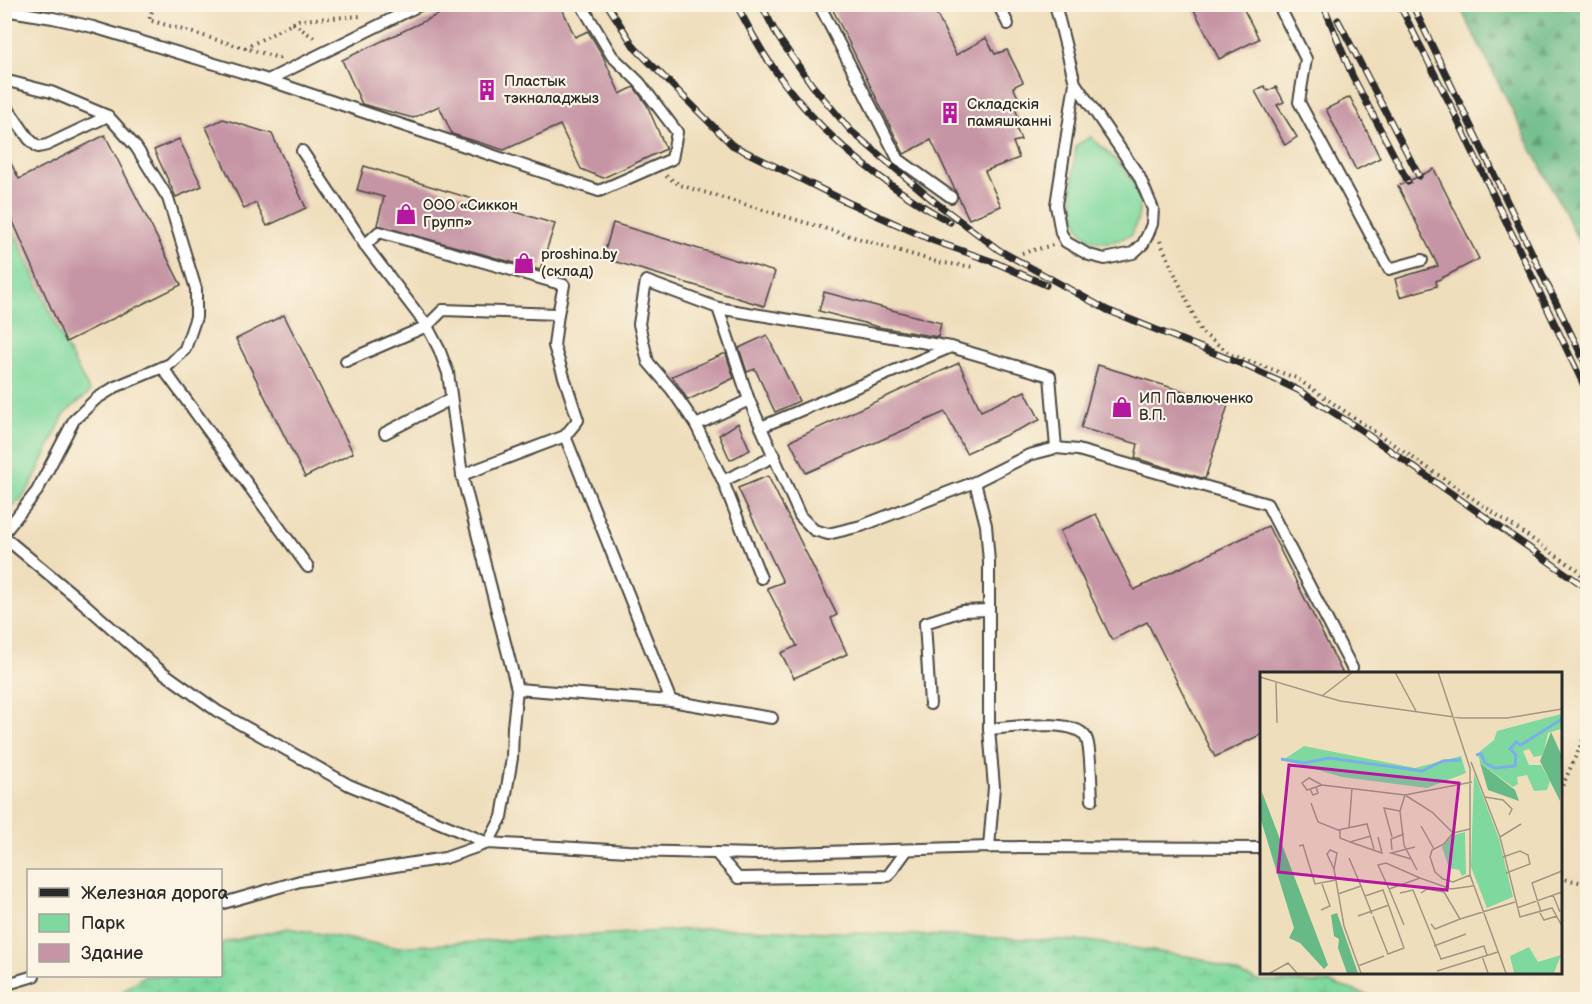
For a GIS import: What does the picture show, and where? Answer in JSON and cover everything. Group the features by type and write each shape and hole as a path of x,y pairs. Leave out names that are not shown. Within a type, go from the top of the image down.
{"lane":[{"path":"268,80 422,4"},
{"path":"4,10 93,27 268,80 599,191 672,159 677,132 639,82 612,56 581,4"},
{"path":"819,4 898,159 951,197"},
{"path":"998,4 1008,24"},
{"path":"1055,4 1075,83 1140,176 1153,209 1152,224 1143,244 1134,253 1105,259 1089,255 1066,242 1061,233 1056,205 1075,83"},
{"path":"1278,4 1306,59 1299,102 1389,269 1422,260"},
{"path":"4,80 51,92 108,116 136,147 168,198 196,289 196,317 185,349 170,364 115,387 96,399 74,420 37,491 4,535 157,668 217,711 349,785 488,843 628,851 716,853 989,847 1260,848"},
{"path":"4,103 29,139 38,147 47,145 108,116"},
{"path":"222,903 300,881 445,858 488,843 502,817 512,758 517,689 462,475 448,373 427,326 364,245 302,151"},
{"path":"364,245 379,232 564,285 554,346 578,420 565,436 462,475"},
{"path":"761,578 723,481 696,425 672,390 648,362 639,324 646,281 718,308 951,347 1050,375 1056,448"},
{"path":"718,308 749,400 800,516 814,530 828,534 861,526 975,482 1029,455 1056,448 1078,450 1267,504 1352,668"},
{"path":"346,361 427,326 443,309 558,314"},
{"path":"761,427 951,347"},
{"path":"162,368 308,567"},
{"path":"385,433 451,399"},
{"path":"696,425 749,400"},
{"path":"565,436 671,701"},
{"path":"723,481 775,456"},
{"path":"975,482 986,525 988,562 989,729 994,787 989,847"},
{"path":"930,704 926,623 962,611 988,610"},
{"path":"517,689 671,701 772,718"},
{"path":"989,729 1057,725 1079,730 1086,738 1092,800"},
{"path":"716,853 738,878 888,876 907,850"},
{"path":"4,985 28,977"}],"path":[{"path":"127,4 153,8 149,20 279,58 288,54"},
{"path":"245,48 299,20 372,16 361,21"},
{"path":"308,45 317,40"},
{"path":"652,167 680,185 937,262 974,267"},
{"path":"1152,224 1200,332 1232,355 1296,378 1579,571 1587,586"},
{"path":"1022,253 1066,242"},
{"path":"1562,786 1587,729"},
{"path":"1562,878 1587,884"}],"green space":[{"path":"1459,5 1587,5 1587,258"},
{"path":"1091,137 1132,180 1140,205 1138,219 1131,235 1115,241 1094,240 1083,233 1073,206 1072,189 1076,145"},
{"path":"4,209 67,349 90,392 65,413 31,485 5,515"},
{"path":"288,928 394,947 714,928 1088,941 1198,958 1258,981 1330,983 1380,999 118,999 123,991 143,977 222,977 222,943"}],"building":[{"name":"Пластык тэкналаджыз","path":"460,4 560,4 575,37 588,31 603,56 620,94 634,87 647,105 666,149 603,178 581,169 560,125 504,150 452,134 439,106 413,118 362,104 342,60"},
{"name":"Складскія памяшканні","path":"830,4 932,4 956,55 986,38 995,54 1007,50 1023,82 1013,87 1021,103 1014,106 1020,121 1014,123 1021,140 1013,142 1019,158 985,171 1001,206 969,219 931,140 904,154"},
{"path":"1191,4 1241,4 1259,39 1219,59"},
{"path":"1264,86 1268,91 1276,87 1284,102 1277,105 1297,137 1285,145 1255,91"},
{"path":"1350,97 1380,158 1356,170 1326,109"},
{"path":"223,119 272,134 306,208 267,226 256,203 244,209 206,127"},
{"path":"105,135 181,285 66,342 4,201 4,150 19,179"},
{"path":"179,139 202,186 176,197 154,150"},
{"path":"364,166 555,224 540,270 377,225 384,197 357,190"},
{"path":"1434,169 1479,259 1436,281 1437,286 1400,297 1395,279 1438,266 1398,186"},
{"path":"613,223 775,272 764,306 603,258"},
{"path":"824,292 941,323 938,337 879,327 819,311"},
{"path":"284,315 353,453 305,477 236,339"},
{"path":"767,335 799,401 775,412 755,369 747,372 739,348"},
{"path":"726,354 734,378 688,400 672,376"},
{"path":"959,363 981,411 1025,391 1040,420 966,453 945,412 806,473 790,441"},
{"path":"1098,365 1228,405 1205,479 1135,458 1138,444 1081,428"},
{"path":"738,423 750,450 730,460 719,435"},
{"path":"768,476 837,615 831,618 847,654 794,678 781,653 797,646 767,588 783,582 738,488"},
{"path":"1096,514 1134,590 1268,526 1342,672 1260,672 1260,735 1215,757 1147,622 1112,640 1060,531"}],"railway":[{"path":"607,4 635,48 732,145 847,202 934,241 994,262 1046,285"},
{"path":"736,4 762,51 784,83 825,130 871,170 950,222"},
{"path":"761,4 778,37 812,85 851,131 935,202 999,250 1107,310 1244,365 1298,390 1358,428 1588,589"},
{"path":"1323,4 1352,75 1408,182"},
{"path":"1399,4 1452,108 1588,394"},
{"path":"1412,4 1588,369"},
{"path":"1338,20 1419,176"}],"place":[{"name":"Пластык тэкналаджыз","path":"487,90"},
{"name":"Складскія памяшканні","path":"950,113"},
{"name":"ООО «Сиккон Групп»","path":"406,214"},
{"name":"рroshina.by (склад)","path":"524,263"},
{"name":"ИП Павлюченко В.П.","path":"1122,407"}]}
